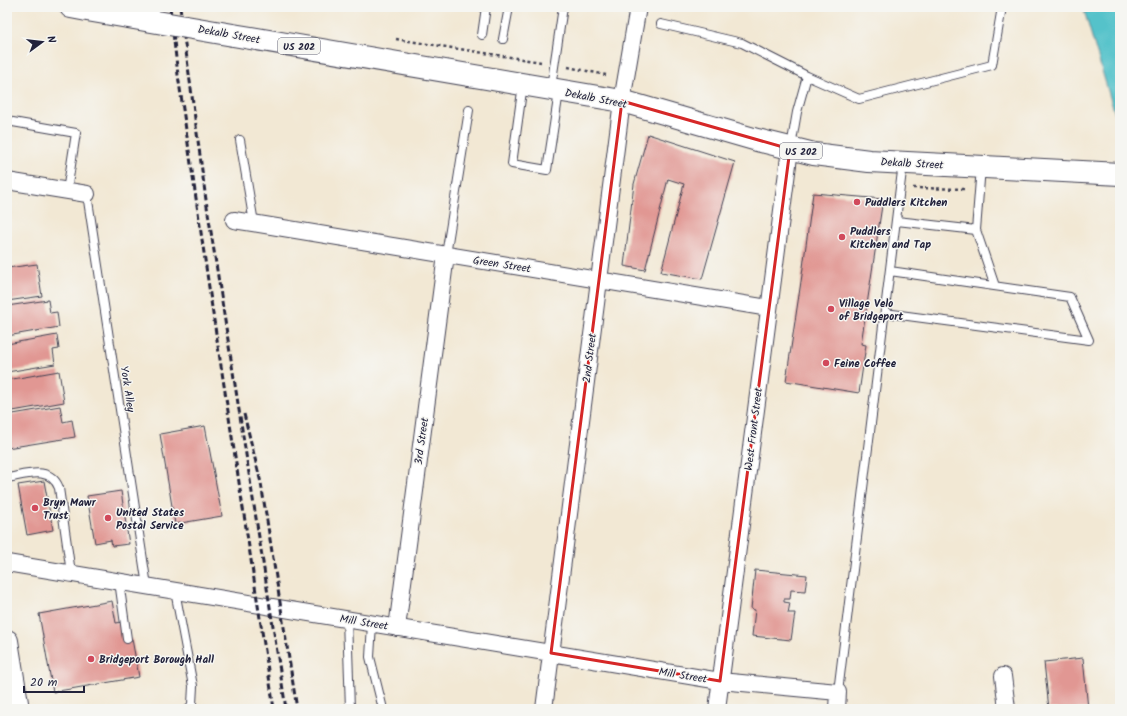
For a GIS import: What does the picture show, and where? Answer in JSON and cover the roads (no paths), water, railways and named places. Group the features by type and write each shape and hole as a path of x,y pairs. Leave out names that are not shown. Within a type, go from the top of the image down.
{"main road":[{"name":"Dekalb Street","path":"79,8 622,102 790,149 839,157 1120,174"},
{"path":"7,641 16,709"}],"street":[{"name":"2nd Street","path":"544,709 622,102 638,7"},
{"name":"West Front Street","path":"717,709 790,149"},
{"path":"7,181 87,194"},
{"name":"Green Street","path":"234,220 769,308"},
{"name":"3rd Street","path":"397,628 446,255"},
{"name":"Mill Street","path":"7,563 720,681 838,692"},
{"path":"1003,676 1007,709"},
{"path":"837,709 838,692"}],"lane":[{"path":"482,36 486,7"},
{"path":"503,39 509,7"},
{"path":"523,84 512,164 547,170 563,7"},
{"path":"661,24 742,43 807,76 859,99 992,65 1002,7"},
{"path":"790,149 797,112 807,76"},
{"path":"446,255 469,110"},
{"path":"7,121 76,133 67,191"},
{"path":"240,140 254,223"},
{"path":"838,692 903,162"},
{"path":"984,166 976,230 995,286"},
{"name":"York Alley","path":"87,194 147,586"},
{"path":"896,221 976,230"},
{"path":"885,313 1090,340 1070,297 890,271"},
{"path":"7,478 39,473 52,476 59,488 71,573"},
{"path":"119,582 127,639"},
{"path":"176,591 192,686 192,704 189,709"},
{"path":"347,620 350,709"},
{"path":"372,624 370,657 382,709"}],"water":[{"path":"1083,7 1120,7 1120,131"}],"railway":[{"path":"170,7 178,75 211,301 274,709"},
{"path":"180,7 206,200 286,709"},
{"path":"244,414 261,483 297,709"}],"place":[{"name":"Puddlers Kitchen","path":"857,202"},
{"name":"Puddlers Kitchen and Tap","path":"842,237"},
{"name":"Village Velo of Bridgeport","path":"831,309"},
{"name":"Feine Coffee","path":"826,363"},
{"name":"Bryn Mawr Trust","path":"35,508"},
{"name":"United States Postal Service","path":"108,518"},
{"name":"Bridgeport Borough Hall","path":"91,659"}]}
